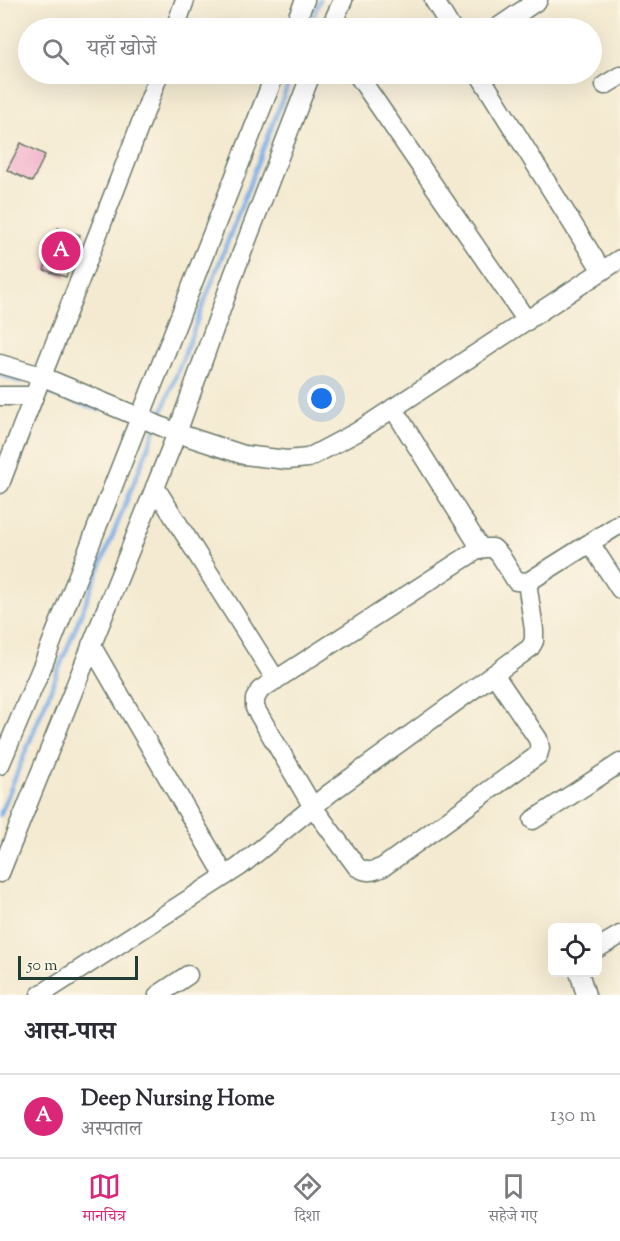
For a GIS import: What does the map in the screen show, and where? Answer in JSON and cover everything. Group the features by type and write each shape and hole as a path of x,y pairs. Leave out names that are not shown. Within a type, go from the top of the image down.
{"street":[{"path":"179,18 186,0"},
{"path":"297,18 305,0"},
{"path":"334,18 342,0"},
{"path":"434,0 446,18"},
{"path":"511,18 538,0"},
{"path":"0,484 40,376 92,252 155,84"},
{"path":"0,873 155,487 159,425 272,84"},
{"path":"0,765 44,662 233,276 307,84"},
{"path":"364,84 527,321"},
{"path":"485,84 602,271"},
{"path":"0,364 40,376 159,425 244,455 287,460 308,458 329,448 393,408 620,259"},
{"path":"0,396 33,396"},
{"path":"393,408 481,549"},
{"path":"155,487 276,680"},
{"path":"494,674 538,739 540,748 538,755 383,867 372,872 357,867 313,807 255,708 255,699 260,690 481,549 493,548 516,581 527,582 620,524"},
{"path":"590,543 620,589"},
{"path":"40,995 240,867 313,807 530,648 534,641 527,582"},
{"path":"92,645 225,876"},
{"path":"532,820 620,764"},
{"path":"602,945 620,935"},
{"path":"158,995 188,975"},
{"path":"581,977 586,995"}],"building":[{"path":"21,143 45,155 32,182 7,170"},
{"path":"58,228 80,235 66,277 44,270"}],"waterway":[{"path":"313,18 320,0"},
{"path":"159,420 288,84"},
{"path":"0,374 20,382"},
{"path":"51,394 100,410"},
{"path":"0,815 156,428"}],"place":[{"name":"Deep Nursing Home","path":"61,251"}]}
